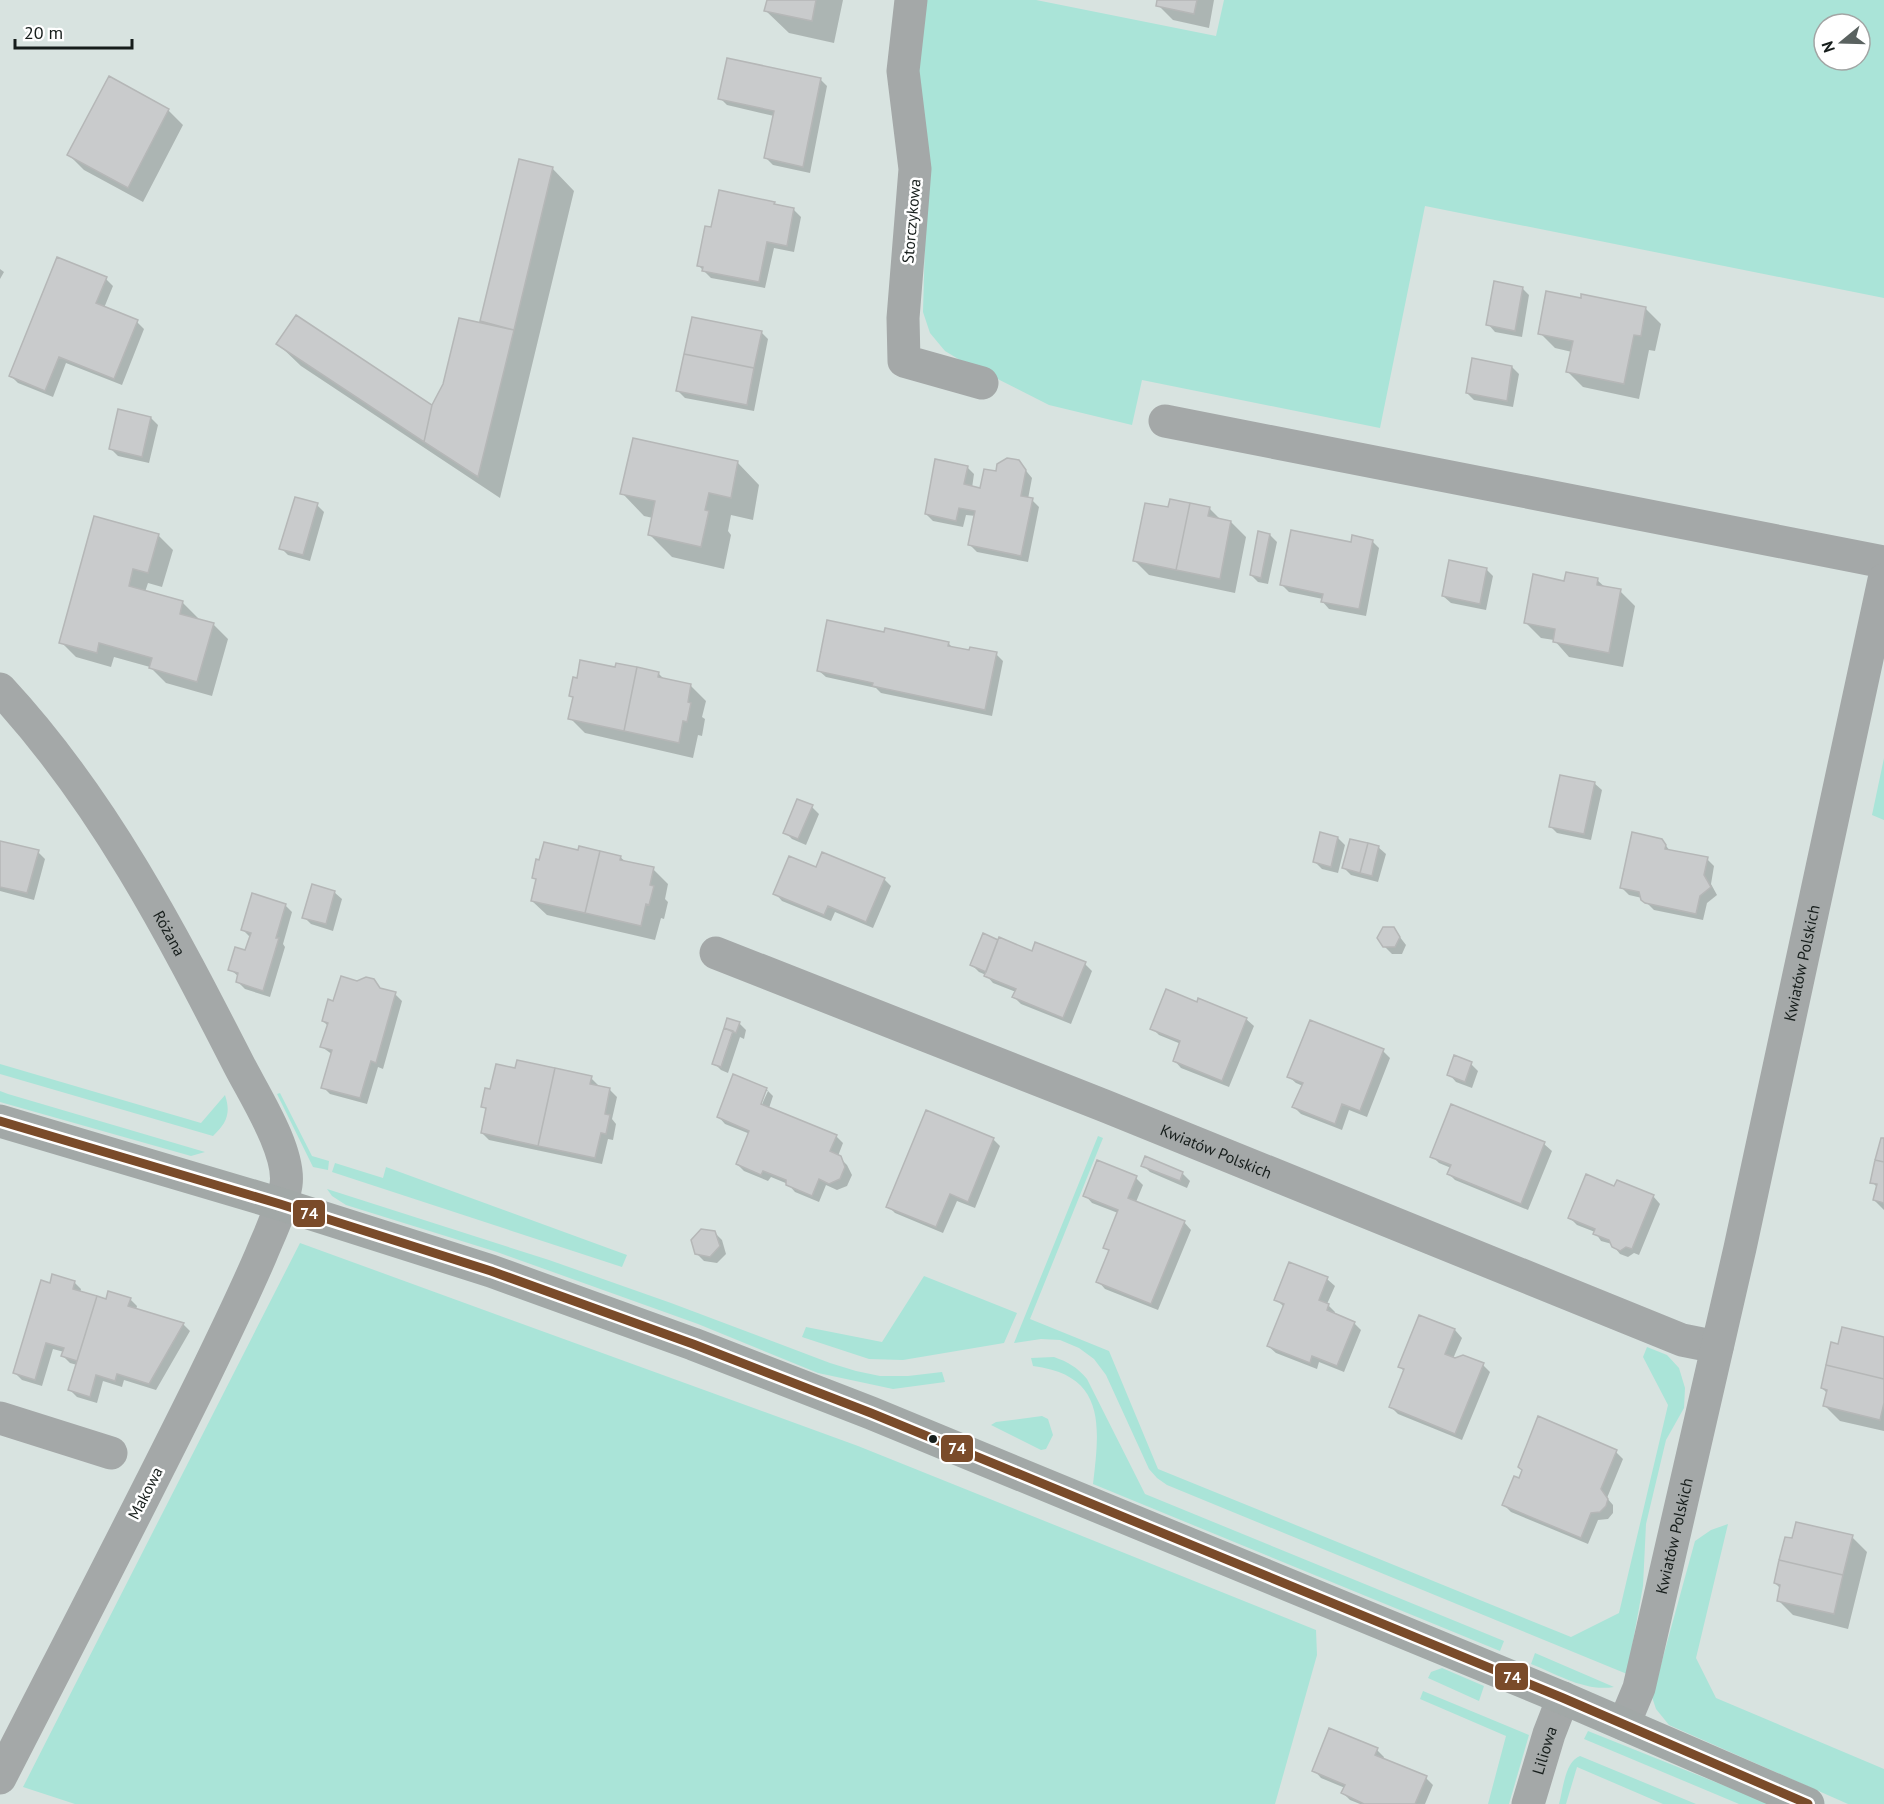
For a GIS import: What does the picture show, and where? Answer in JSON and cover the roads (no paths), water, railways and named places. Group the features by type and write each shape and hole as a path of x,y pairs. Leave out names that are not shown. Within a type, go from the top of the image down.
{"street":[{"name":"Storczykowa","path":"911,0 903,71 915,169 903,318 904,361 982,383"},
{"path":"1165,421 1884,562"},
{"name":"Kwiatów Polskich","path":"1624,1724 1639,1688 1717,1347 1884,580"},
{"name":"Różana","path":"0,689 19,709 82,792 140,879 174,937 282,1150 286,1167 286,1186 280,1204"},
{"name":"Kwiatów Polskich","path":"716,953 1094,1102 1682,1340 1717,1347"},
{"path":"0,1121 280,1204 491,1271 693,1344 871,1413 1563,1698 1808,1804"},
{"name":"Makowa","path":"0,1778 236,1313 274,1224 280,1204"},
{"path":"0,1418 111,1453"},
{"name":"Liliowa","path":"1528,1804 1549,1734 1563,1698"}]}
